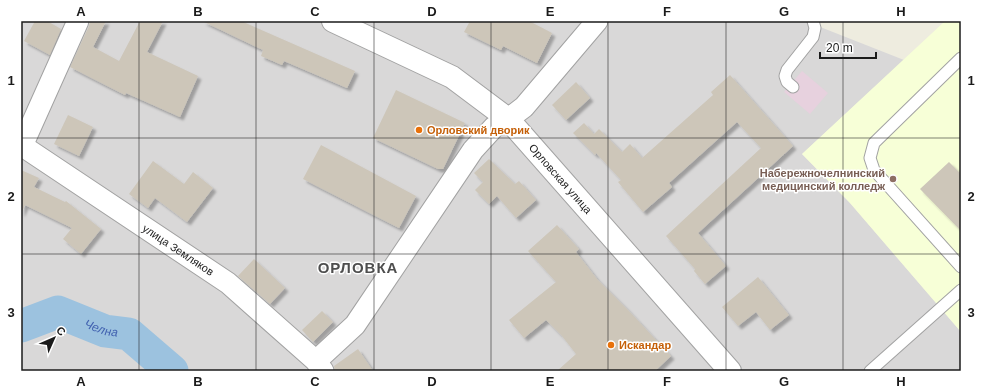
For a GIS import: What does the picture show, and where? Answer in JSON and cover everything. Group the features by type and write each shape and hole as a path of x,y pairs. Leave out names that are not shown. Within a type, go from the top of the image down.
{"street":[{"path":"21,146 78,21"},
{"name":"Орловская улица","path":"333,21 452,78 508,120 730,371"},
{"path":"319,366 355,325 473,150 494,127 508,120 524,108 597,21"},
{"name":"улица Земляков","path":"21,146 228,283 319,366"}],"lane":[{"path":"793,87 787,82 785,76 787,70 813,37 815,28 813,21"},
{"path":"961,58 874,143 870,158 874,170 961,267"},
{"path":"870,371 961,290"}],"shaded area":[{"path":"21,21 805,21 904,60 802,154 850,203 961,332 961,371 21,371"},
{"name":"Набережночелнинский медицинский колледж","path":"945,21 961,21 961,332 850,203 802,154"},
{"path":"802,71 828,93 810,114 784,92"}],"building":[{"path":"35,21 47,21 61,29 50,55 24,41"},
{"path":"90,21 106,21 93,47 119,61 140,21 163,21 147,52 198,76 180,117 126,93 125,95 70,67"},
{"path":"202,21 241,21 355,71 347,88 284,61 282,65 261,56 263,50"},
{"path":"470,21 529,21 552,33 537,63 503,46 501,50 464,32"},
{"path":"730,75 793,146 698,233 726,266 705,284 694,271 695,269 666,236 761,148 737,122 669,183 672,187 643,212 618,182 621,180 596,153 595,155 573,133 584,123 594,134 599,129 622,152 630,144 642,158 713,95 711,92"},
{"path":"576,82 590,98 566,120 552,105"},
{"path":"396,90 465,123 443,169 438,169 373,138"},
{"path":"68,115 93,127 79,156 54,144"},
{"path":"321,145 416,196 399,228 303,179"},
{"path":"489,159 515,184 519,181 536,200 516,218 497,196 489,204 475,190 483,182 474,173"},
{"path":"153,161 184,184 193,172 213,188 187,222 155,198 148,208 129,194"},
{"path":"949,162 961,174 961,231 920,189"},
{"path":"21,170 39,178 34,187 65,202 66,201 101,229 81,254 63,239 72,228 25,205 21,214"},
{"path":"557,225 579,249 576,252 597,279 671,356 655,371 557,371 576,354 562,336 546,320 524,338 509,320 556,282 528,251"},
{"path":"254,259 285,288 270,304 238,276"},
{"path":"758,277 789,315 770,330 756,312 738,326 722,307"},
{"path":"322,311 333,322 313,342 302,330"},
{"path":"358,349 373,371 335,371 334,366"}],"waterway":[{"name":"Челна","path":"21,326 58,312 105,331 129,334 172,371"}],"place":[{"name":"Орловский дворик","path":"419,130"},
{"name":"Набережночелнинский медицинский колледж","path":"893,179"},
{"name":"Искандар","path":"611,345"}],"district":[{"name":"ОРЛОВКА","path":"358,268"}]}
